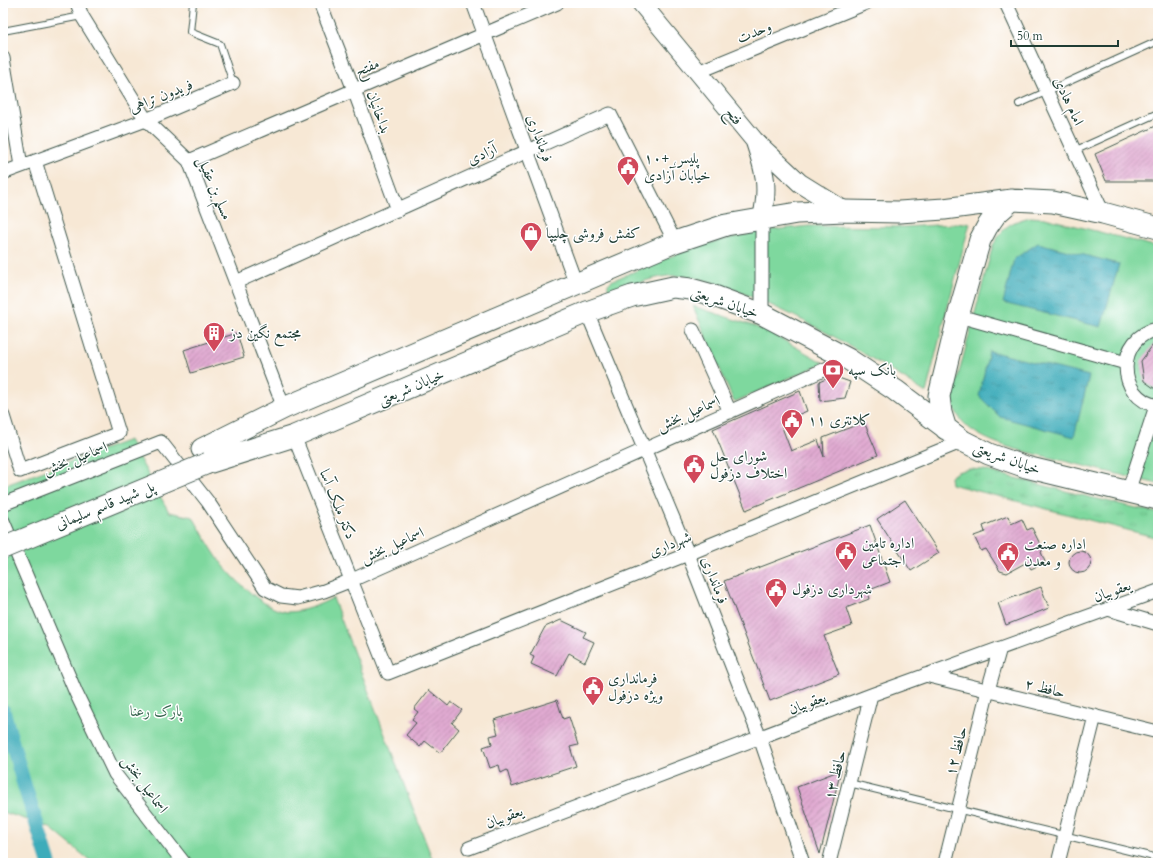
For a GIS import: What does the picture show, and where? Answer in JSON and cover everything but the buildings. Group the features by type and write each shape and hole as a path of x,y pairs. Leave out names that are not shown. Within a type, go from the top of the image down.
{"main road":[{"name":"فتح","path":"640,3 754,140 800,183 845,210"},
{"path":"754,140 764,170 766,186 766,202 762,218"},
{"path":"946,429 941,413 939,396 980,240 996,214 1012,200"},
{"name":"خیابان شریعتی","path":"205,456 284,408 674,242 726,225 797,212 845,210 899,212 944,209 1012,200 1053,202 1103,213 1158,228"},
{"path":"576,284 587,312"},
{"name":"خیابان شریعتی","path":"205,456 294,436 587,312 632,296 673,287 691,289 762,314 848,359 895,390 963,441 988,454 1026,467 1158,499"},
{"name":"پل شهید قاسم سلیمانی","path":"3,532 205,456"},
{"name":"پل شهید قاسم سلیمانی","path":"3,548 205,456"}],"street":[{"name":"مسلم بن عقیل","path":"77,3 82,16 146,120 189,161 284,408"},
{"name":"بداخانیان","path":"320,3 398,210"},
{"name":"فرمانداری","path":"473,3 576,284"},
{"name":"مفتح","path":"189,161 557,3"},
{"name":"وحدت","path":"698,72 866,3"},
{"name":"امام هادی","path":"1006,3 1103,213"},
{"path":"3,58 22,166"},
{"name":"فریدون تراهی","path":"3,173 146,120 233,83"},
{"name":"آزادی","path":"236,282 610,114 674,242"},
{"path":"3,416 20,471 119,433 35,161"},
{"path":"762,218 762,314"},
{"name":"فرمانداری","path":"587,312 688,554 760,738 803,863"},
{"path":"959,316 1126,363"},
{"path":"1128,492 1157,406 1143,400 1133,390 1128,381 1126,363 1128,354 1138,339 1146,333 1158,329"},
{"path":"693,330 730,412"},
{"name":"اسماعیل بخش","path":"3,504 162,442 208,502 265,588 281,596 298,598 324,591 352,580 848,359"},
{"name":"دکتر ملک آسا","path":"294,436 388,673"},
{"name":"شهرداری","path":"388,673 688,554 963,441"},
{"name":"اسماعیل بخش","path":"3,520 76,693 115,774 184,863"},
{"name":"یعقوبیان","path":"469,848 871,695 1158,591"},
{"path":"1108,609 1158,624"},
{"name":"حافظ ۱۲","path":"945,863 988,690 1000,648"},
{"name":"حافظ ۲","path":"925,675 1158,732"},
{"name":"حافظ ۱۳","path":"829,863 871,695"},
{"path":"1058,863 1094,716"}],"lane":[{"name":"فریدون تراهی","path":"193,3 190,32 220,44 233,83"},
{"path":"3,31 82,16"},
{"path":"1019,104 1158,41"},
{"path":"1074,151 1158,113"},
{"path":"849,783 1158,858"}],"green space":[{"path":"1030,217 1045,218 1158,247 1158,484 1015,449 995,442 976,433 967,426 960,419 955,410 952,399 993,245 1004,229 1012,223"},
{"path":"970,223 926,393 861,352 792,315 745,294 717,284 697,278 668,276 648,280 616,291 611,291 608,288 608,284 611,281 684,251 717,241 762,231 809,226 904,227"},
{"path":"693,306 754,326 778,337 824,363 734,402"},
{"name":"پارک رعنا","path":"129,440 169,512 193,517 209,545 228,571 257,598 278,610 293,612 317,606 333,598 433,861 428,863 93,863 49,827 3,812 3,486"},
{"path":"969,469 984,470 1158,513 1158,538 951,484 950,477 957,472"}],"water":[{"path":"1038,243 1119,264 1101,327 1003,303 1014,259"},
{"path":"989,351 1089,376 1074,437 1000,417 979,396"}],"waterway":[{"path":"3,711 49,863"}],"place":[{"name":"پلیس +۱۰ خیابان آزادی","path":"628,186"},
{"name":"کفش فروشی چلیپا","path":"531,252"},
{"name":"مجتمع نگین دز","path":"214,352"},
{"name":"بانک سپه","path":"833,390"},
{"name":"کلانتری ۱۱","path":"792,440"},
{"name":"شورای حل اختلاف دزفول","path":"694,484"},
{"name":"اداره تامین اجتماعی","path":"846,572"},
{"name":"اداره صنعت و معدن","path":"1008,572"},
{"name":"شهرداری دزفول","path":"776,608"},
{"name":"فرمانداری ویژه دزفول","path":"593,706"}]}
